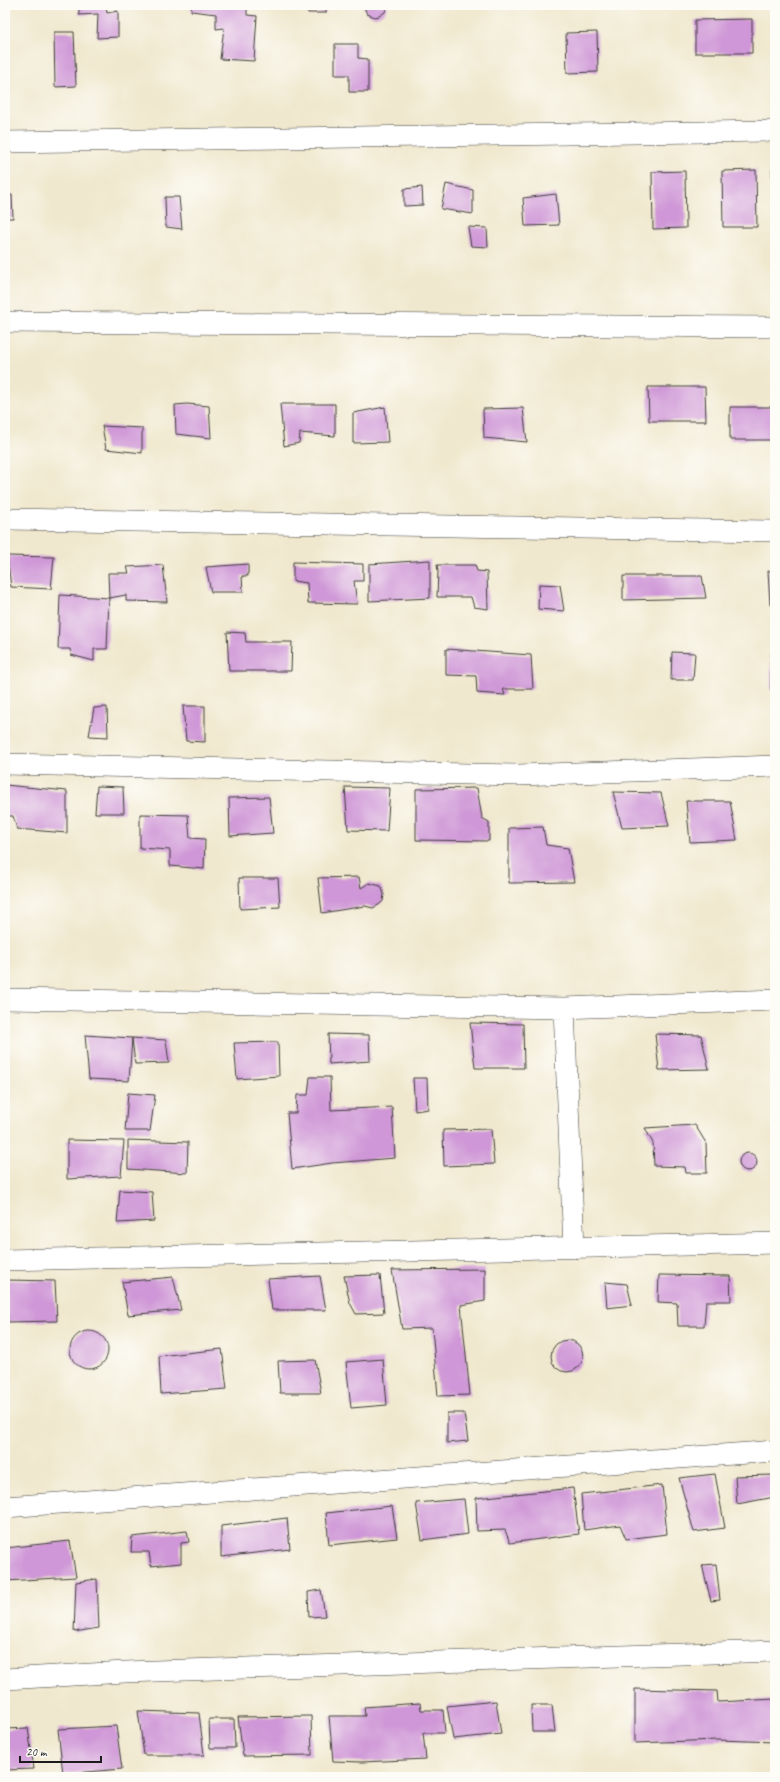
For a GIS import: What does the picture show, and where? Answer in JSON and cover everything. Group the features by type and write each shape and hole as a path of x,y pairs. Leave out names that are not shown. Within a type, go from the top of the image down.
{"street":[{"path":"5,142 775,131"},
{"path":"5,322 775,327"},
{"path":"5,519 775,531"},
{"path":"5,764 519,775 775,766"},
{"path":"5,999 564,1008 775,1000"},
{"path":"564,1008 574,1248"},
{"path":"5,1260 775,1243"},
{"path":"5,1507 775,1451"},
{"path":"5,1679 125,1672 775,1651"}],"building":[{"path":"79,5 106,5 107,13 118,11 118,37 97,38 98,14 79,15"},
{"path":"192,5 247,5 247,15 257,16 254,61 220,59 224,28 216,29 216,14 191,11"},
{"path":"306,5 326,5 326,13 308,13"},
{"path":"363,5 388,5 385,12 375,17 367,14"},
{"path":"752,19 752,53 695,53 695,20"},
{"path":"54,32 74,32 76,86 55,87"},
{"path":"597,32 598,72 567,73 566,33"},
{"path":"335,44 358,44 358,58 368,59 368,92 349,92 349,75 335,75"},
{"path":"772,169 775,169 775,202 772,202"},
{"path":"756,170 757,227 723,227 722,171"},
{"path":"685,171 686,228 653,229 652,172"},
{"path":"446,184 473,190 473,214 441,209"},
{"path":"422,187 423,205 404,206 404,189"},
{"path":"556,194 559,225 525,226 523,198"},
{"path":"5,195 12,195 13,218 5,218"},
{"path":"165,197 179,197 182,229 166,227"},
{"path":"468,227 487,228 488,247 471,246"},
{"path":"648,387 705,387 706,421 649,421"},
{"path":"187,404 209,406 211,438 176,434 175,405"},
{"path":"280,404 335,404 335,436 300,433 299,443 284,446"},
{"path":"385,407 388,442 353,443 353,413"},
{"path":"730,407 775,407 775,440 730,440"},
{"path":"523,408 527,442 484,438 483,409"},
{"path":"102,426 142,428 142,453 106,449"},
{"path":"7,556 54,557 51,589 11,587"},
{"path":"430,560 430,598 369,601 369,564"},
{"path":"293,562 363,564 363,581 354,581 357,604 308,603 307,583 293,581"},
{"path":"248,564 248,576 242,576 243,592 211,592 206,567"},
{"path":"163,565 167,602 126,601 126,595 109,598 108,573 129,573 127,567"},
{"path":"437,565 475,565 477,571 487,572 488,609 474,607 471,597 437,597"},
{"path":"768,571 775,571 775,605 770,605"},
{"path":"623,576 702,576 706,598 623,600"},
{"path":"539,584 560,585 564,611 538,609"},
{"path":"60,595 109,598 107,649 94,649 94,661 71,655 70,649 58,649"},
{"path":"227,632 245,633 246,642 292,642 291,671 229,671"},
{"path":"446,649 531,655 533,689 503,689 505,695 477,693 476,676 446,675"},
{"path":"672,652 695,653 693,680 671,680"},
{"path":"771,654 775,655 775,690 771,690"},
{"path":"183,706 205,706 205,742 186,741"},
{"path":"107,707 108,737 89,736 94,708"},
{"path":"5,785 67,791 67,833 17,829 13,816 5,816"},
{"path":"97,786 123,787 124,813 95,813"},
{"path":"345,787 390,788 387,831 348,830"},
{"path":"477,788 482,818 489,822 489,841 416,840 416,789"},
{"path":"613,792 661,793 669,826 622,828"},
{"path":"269,797 273,833 230,836 229,798"},
{"path":"686,801 730,801 737,840 690,842"},
{"path":"140,814 188,815 190,838 205,839 204,869 170,866 170,850 140,848"},
{"path":"543,827 546,845 568,848 574,882 509,883 509,828"},
{"path":"359,877 361,888 369,883 381,886 384,894 383,901 380,904 373,908 365,906 322,913 318,878"},
{"path":"239,878 278,878 280,907 240,909"},
{"path":"470,1023 523,1024 524,1068 475,1068"},
{"path":"328,1034 369,1035 370,1061 329,1064"},
{"path":"655,1034 701,1035 709,1069 659,1070"},
{"path":"85,1035 132,1038 129,1081 89,1079"},
{"path":"132,1038 166,1040 169,1063 135,1064"},
{"path":"278,1042 279,1076 237,1079 234,1043"},
{"path":"310,1077 330,1077 331,1110 392,1107 395,1158 332,1163 292,1169 287,1113 296,1113 297,1095 308,1095"},
{"path":"413,1078 427,1078 428,1109 415,1111"},
{"path":"128,1093 155,1095 150,1131 125,1131"},
{"path":"695,1125 706,1143 707,1173 686,1173 685,1167 654,1166 653,1143 645,1128"},
{"path":"491,1129 494,1164 444,1166 443,1130"},
{"path":"67,1140 124,1141 121,1176 67,1179"},
{"path":"128,1140 188,1142 187,1173 128,1169"},
{"path":"744,1153 752,1153 757,1158 755,1169 752,1171 744,1171 739,1166 739,1158"},
{"path":"120,1190 152,1192 154,1221 117,1223"},
{"path":"485,1269 485,1301 461,1305 470,1395 438,1396 432,1328 402,1329 392,1270"},
{"path":"380,1275 384,1313 356,1314 350,1303 344,1276"},
{"path":"659,1275 730,1276 731,1301 706,1301 704,1326 678,1326 677,1303 658,1302"},
{"path":"320,1276 326,1310 272,1310 268,1279"},
{"path":"173,1277 181,1310 128,1315 122,1282"},
{"path":"6,1280 55,1281 57,1321 8,1322"},
{"path":"605,1282 627,1284 632,1305 607,1308"},
{"path":"85,1331 93,1331 103,1336 107,1343 107,1357 103,1364 93,1369 85,1369 75,1364 73,1361 70,1354 70,1346 75,1336 78,1334"},
{"path":"570,1340 576,1342 581,1347 583,1356 581,1365 576,1370 564,1372 558,1370 553,1365 551,1353 553,1347 558,1342"},
{"path":"222,1349 227,1389 161,1394 159,1356"},
{"path":"383,1359 387,1405 351,1408 346,1362"},
{"path":"315,1360 321,1393 280,1393 278,1361"},
{"path":"447,1413 464,1413 468,1441 447,1443"},
{"path":"715,1474 725,1528 694,1532 679,1478"},
{"path":"774,1475 775,1497 737,1504 735,1476"},
{"path":"662,1485 667,1534 626,1539 620,1525 584,1530 581,1494"},
{"path":"573,1488 579,1534 510,1543 505,1530 477,1531 476,1498"},
{"path":"464,1499 468,1534 422,1540 416,1503"},
{"path":"392,1506 397,1538 329,1545 326,1513"},
{"path":"287,1518 290,1549 221,1557 221,1526"},
{"path":"187,1531 189,1542 181,1543 181,1563 151,1566 149,1552 131,1552 132,1537"},
{"path":"70,1541 76,1577 5,1581 5,1548"},
{"path":"716,1564 720,1600 711,1601 702,1565"},
{"path":"97,1579 99,1628 74,1632 76,1582"},
{"path":"321,1590 325,1616 309,1617 308,1592"},
{"path":"635,1689 717,1691 718,1702 775,1699 775,1742 718,1740 635,1743"},
{"path":"496,1701 501,1734 453,1739 447,1706"},
{"path":"420,1703 421,1710 443,1710 445,1733 423,1733 426,1759 362,1762 333,1761 329,1716 365,1716 364,1707"},
{"path":"531,1705 552,1705 555,1732 532,1732"},
{"path":"138,1711 199,1713 204,1755 144,1755"},
{"path":"311,1716 312,1755 243,1756 238,1717"},
{"path":"209,1719 234,1719 235,1748 210,1748"},
{"path":"116,1726 122,1769 63,1774 58,1729"},
{"path":"28,1728 34,1769 5,1770 5,1729"}]}
